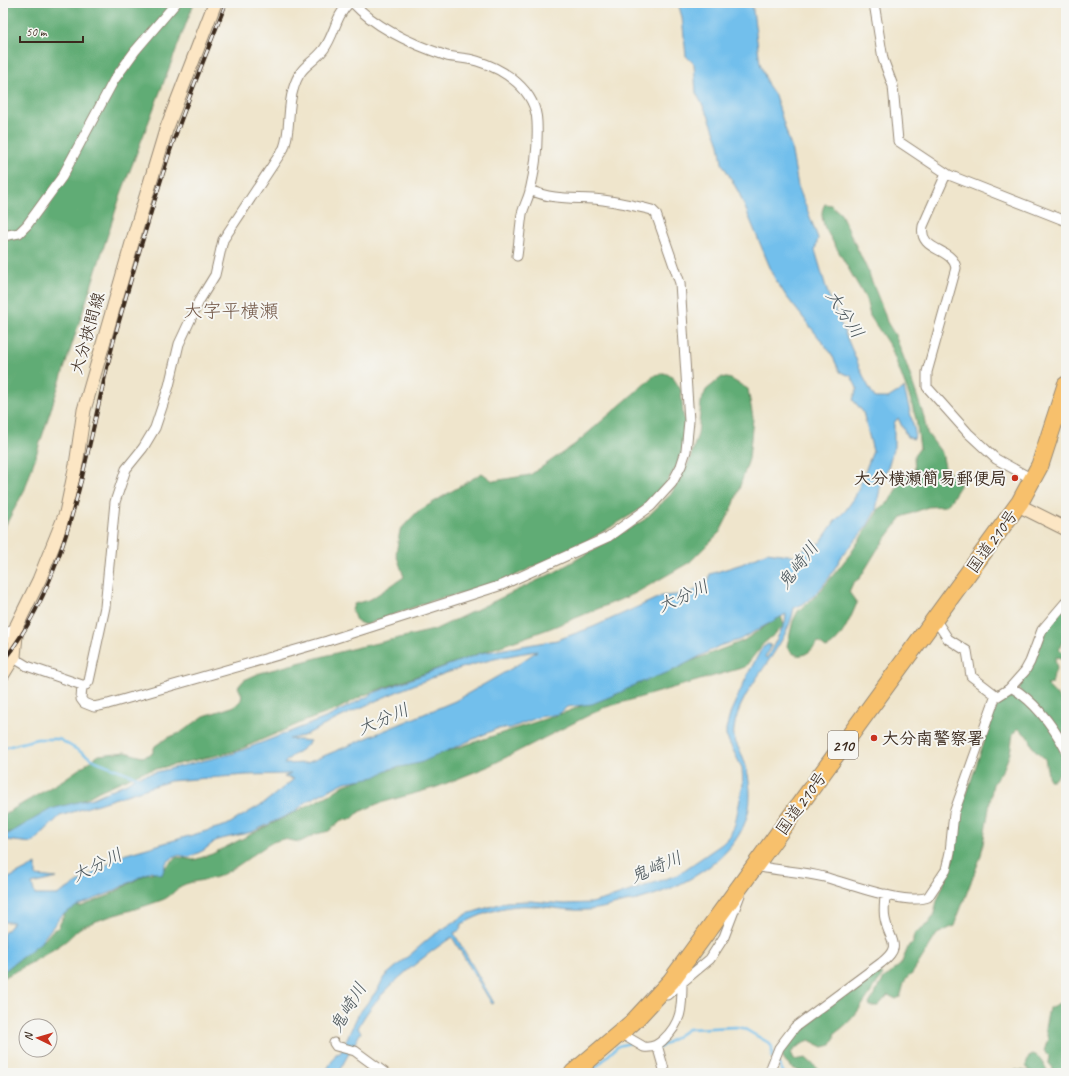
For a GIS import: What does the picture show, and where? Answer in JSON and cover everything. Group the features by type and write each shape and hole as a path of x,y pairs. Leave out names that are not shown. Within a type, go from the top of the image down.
{"highway":[{"name":"国道210号","path":"573,1073 633,1022 651,1004 670,981 1018,504 1034,480 1066,385"}],"main road":[{"name":"大分挾間線","path":"3,674 14,653 14,639 17,626 39,580 66,513 76,465 84,410 132,243 166,130 215,3"},
{"path":"1018,504 1066,529"}],"street":[{"path":"3,236 19,233 28,225 62,177 114,80 135,51 176,3"},
{"path":"14,653 17,660 27,666 82,685 86,685 89,681 104,614 115,502 126,469 144,448 155,428 171,380 179,344 200,301 213,280 223,240 284,148 288,134 289,103 298,76 304,66 325,47 339,14 349,3"},
{"path":"353,3 371,20 397,34 448,56 478,61 509,76 526,91 537,120 535,160 530,190 523,213 517,256"},
{"path":"874,3 883,59 893,86 898,141 946,174 1066,221"},
{"path":"946,174 923,226 922,235 924,240 954,262 956,268 938,328 927,374 927,387 974,439 996,459 1034,480"},
{"path":"82,685 81,699 84,704 94,707 108,704 327,641 502,586 608,537 632,522 662,495 672,483 681,466 688,441 689,421 680,283 656,214 651,210 605,200 557,198 542,195 530,190"},
{"path":"633,1022 706,963 721,943 752,870 761,867 823,877 885,894 912,898 927,898 934,891 942,877 950,852 954,813 992,706 997,696 1011,687 1028,667 1042,630 1066,602"},
{"path":"935,619 948,639 967,651 971,676 997,696"},
{"path":"3,643 8,634 17,626"},
{"path":"1011,687 1028,699 1036,708 1066,750"},
{"path":"769,1073 779,1048 795,1027 891,954 894,941 885,920 885,894"},
{"path":"620,1033 644,1047 657,1045 669,1035 678,1022 682,1002 682,983"},
{"path":"335,1045 353,1050 385,1073"},
{"path":"657,1045 665,1073"}],"green space":[{"path":"4,3 194,3 121,194 25,489 3,530"},
{"path":"825,204 831,205 841,214 867,269 887,322 895,335 924,417 927,433 942,453 945,467 960,482 960,486 949,503 945,506 928,507 902,517 877,550 860,578 853,583 849,592 857,603 840,636 826,648 818,642 807,653 799,655 791,651 787,646 793,621 798,611 818,594 851,553 879,509 889,502 904,475 915,472 914,456 920,448 916,419 910,398 891,348 870,316 866,299 825,228 822,210"},
{"path":"664,373 672,376 681,390 683,414 686,425 685,442 676,468 666,483 641,509 586,542 489,588 434,600 365,625 356,621 352,610 354,604 371,599 404,577 396,554 400,530 417,512 482,473 493,481 530,475 574,445 655,375"},
{"path":"722,377 731,379 748,389 753,418 749,459 734,504 720,532 690,562 634,594 551,628 364,695 336,710 305,721 236,751 142,772 99,791 32,827 3,834 3,815 63,780 99,755 125,752 142,757 152,754 155,746 167,738 180,733 204,716 235,706 241,700 242,695 238,687 244,680 260,673 351,649 434,630 555,572 644,520 671,494 689,462 698,434 701,402 706,390"},
{"path":"1066,595 1066,634 1059,649 1066,654 1066,664 1060,658 1056,657 1057,669 1054,674 1052,684 1047,685 1063,702 1061,706 1066,710 1066,734 1057,735 1064,768 1054,780 1049,780 1045,759 1034,749 1029,738 1018,728 1013,734 1010,753 1004,768 993,784 981,856 954,926 937,934 912,974 906,979 900,997 896,999 888,995 878,1006 870,1006 869,1004 883,980 901,964 909,945 913,943 915,933 929,923 933,917 937,901 954,857 959,817 997,703 1005,695 1011,693 1022,694 1019,687 1023,678 1049,624"},
{"path":"781,616 784,626 763,644 745,667 603,708 487,767 437,787 377,804 359,812 352,819 341,820 329,831 316,834 300,842 283,839 273,842 233,869 219,876 186,884 181,886 165,899 81,927 56,948 3,978 3,967 45,939 53,930 58,928 66,911 74,906 80,907 108,896 146,874 161,871 177,857 194,860 212,854 329,795 344,785 569,711 629,685 743,641"},
{"path":"875,971 879,971 883,975 856,1014 834,1034 835,1037 831,1045 823,1047 809,1040 797,1047 791,1053 793,1060 806,1058 822,1073 803,1072 788,1065 781,1054 786,1042 796,1038 803,1026 845,993 855,993"},
{"path":"1066,1000 1066,1073 1052,1073 1053,1068 1048,1062 1049,1056 1044,1051 1048,1039 1045,1028 1049,1008"},
{"path":"1033,1054 1041,1059 1048,1073 1010,1073 1015,1070 1031,1072 1026,1066 1029,1056"}],"water":[{"path":"678,3 752,3 760,63 768,85 775,95 791,147 798,186 818,238 815,250 828,294 865,380 875,398 888,398 904,388 915,432 914,439 907,437 898,418 894,423 894,447 881,483 876,510 867,526 842,556 829,578 816,594 803,604 794,608 790,624 782,639 744,698 738,713 734,736 745,764 749,780 750,796 746,820 739,835 717,860 703,871 673,888 657,894 590,910 515,906 479,916 462,924 460,930 454,933 494,1003 492,1004 452,937 413,966 375,1002 358,1028 361,1032 338,1073 325,1073 336,1054 340,1053 358,1015 378,989 384,977 432,936 467,914 506,902 531,901 564,904 591,903 613,897 677,875 722,844 730,836 735,824 743,785 742,768 726,736 726,729 731,711 762,648 768,644 771,645 765,657 767,658 785,623 786,614 739,640 719,646 674,670 637,684 592,704 567,707 559,714 539,717 511,728 496,729 420,763 390,769 375,777 345,782 309,800 294,812 252,832 217,840 204,850 190,857 176,855 166,863 162,875 151,871 110,893 77,906 62,915 40,943 3,972 3,934 14,922 3,922 3,881 36,864 36,876 57,878 32,884 35,895 57,895 123,855 227,825 264,803 294,779 284,777 291,774 246,775 170,781 60,816 32,843 6,840 3,842 3,837 51,809 93,798 127,783 136,777 235,753 328,717 376,692 481,653 557,640 593,627 662,596 688,594 709,581 710,574 742,564 767,552 795,556 808,546 820,543 835,521 846,510 855,497 873,451 863,412 853,400 857,388 851,376 840,372 831,353 786,296 774,277 739,193 722,163 719,144 709,117 696,93 694,64 686,56 682,17","holes":["537,651 514,667 455,701 307,763 284,764 287,760 304,748 310,741 289,739 303,736 387,696 446,673 506,656"]}],"waterway":[{"path":"3,748 37,739 59,739 96,761 139,778"},
{"path":"659,1048 688,1029 736,1027 743,1028 769,1043 772,1047 772,1057"},
{"path":"590,1073 618,1046 630,1043"},
{"path":"777,1062 784,1073"}],"railway":[{"path":"3,661 27,626 47,587 62,546 75,503 116,332 149,219 170,151 226,3"}],"place":[{"name":"大分横瀬簡易郵便局","path":"1015,478"},
{"name":"大分南警察署","path":"874,738"}],"district":[{"name":"大字平横瀬","path":"231,310"}],"water label":[{"name":"大分川","path":"845,314"},
{"name":"鬼崎川","path":"798,565"},
{"name":"大分川","path":"683,596"},
{"name":"大分川","path":"383,719"},
{"name":"大分川","path":"97,865"},
{"name":"鬼崎川","path":"656,867"},
{"name":"鬼崎川","path":"348,1007"}]}
